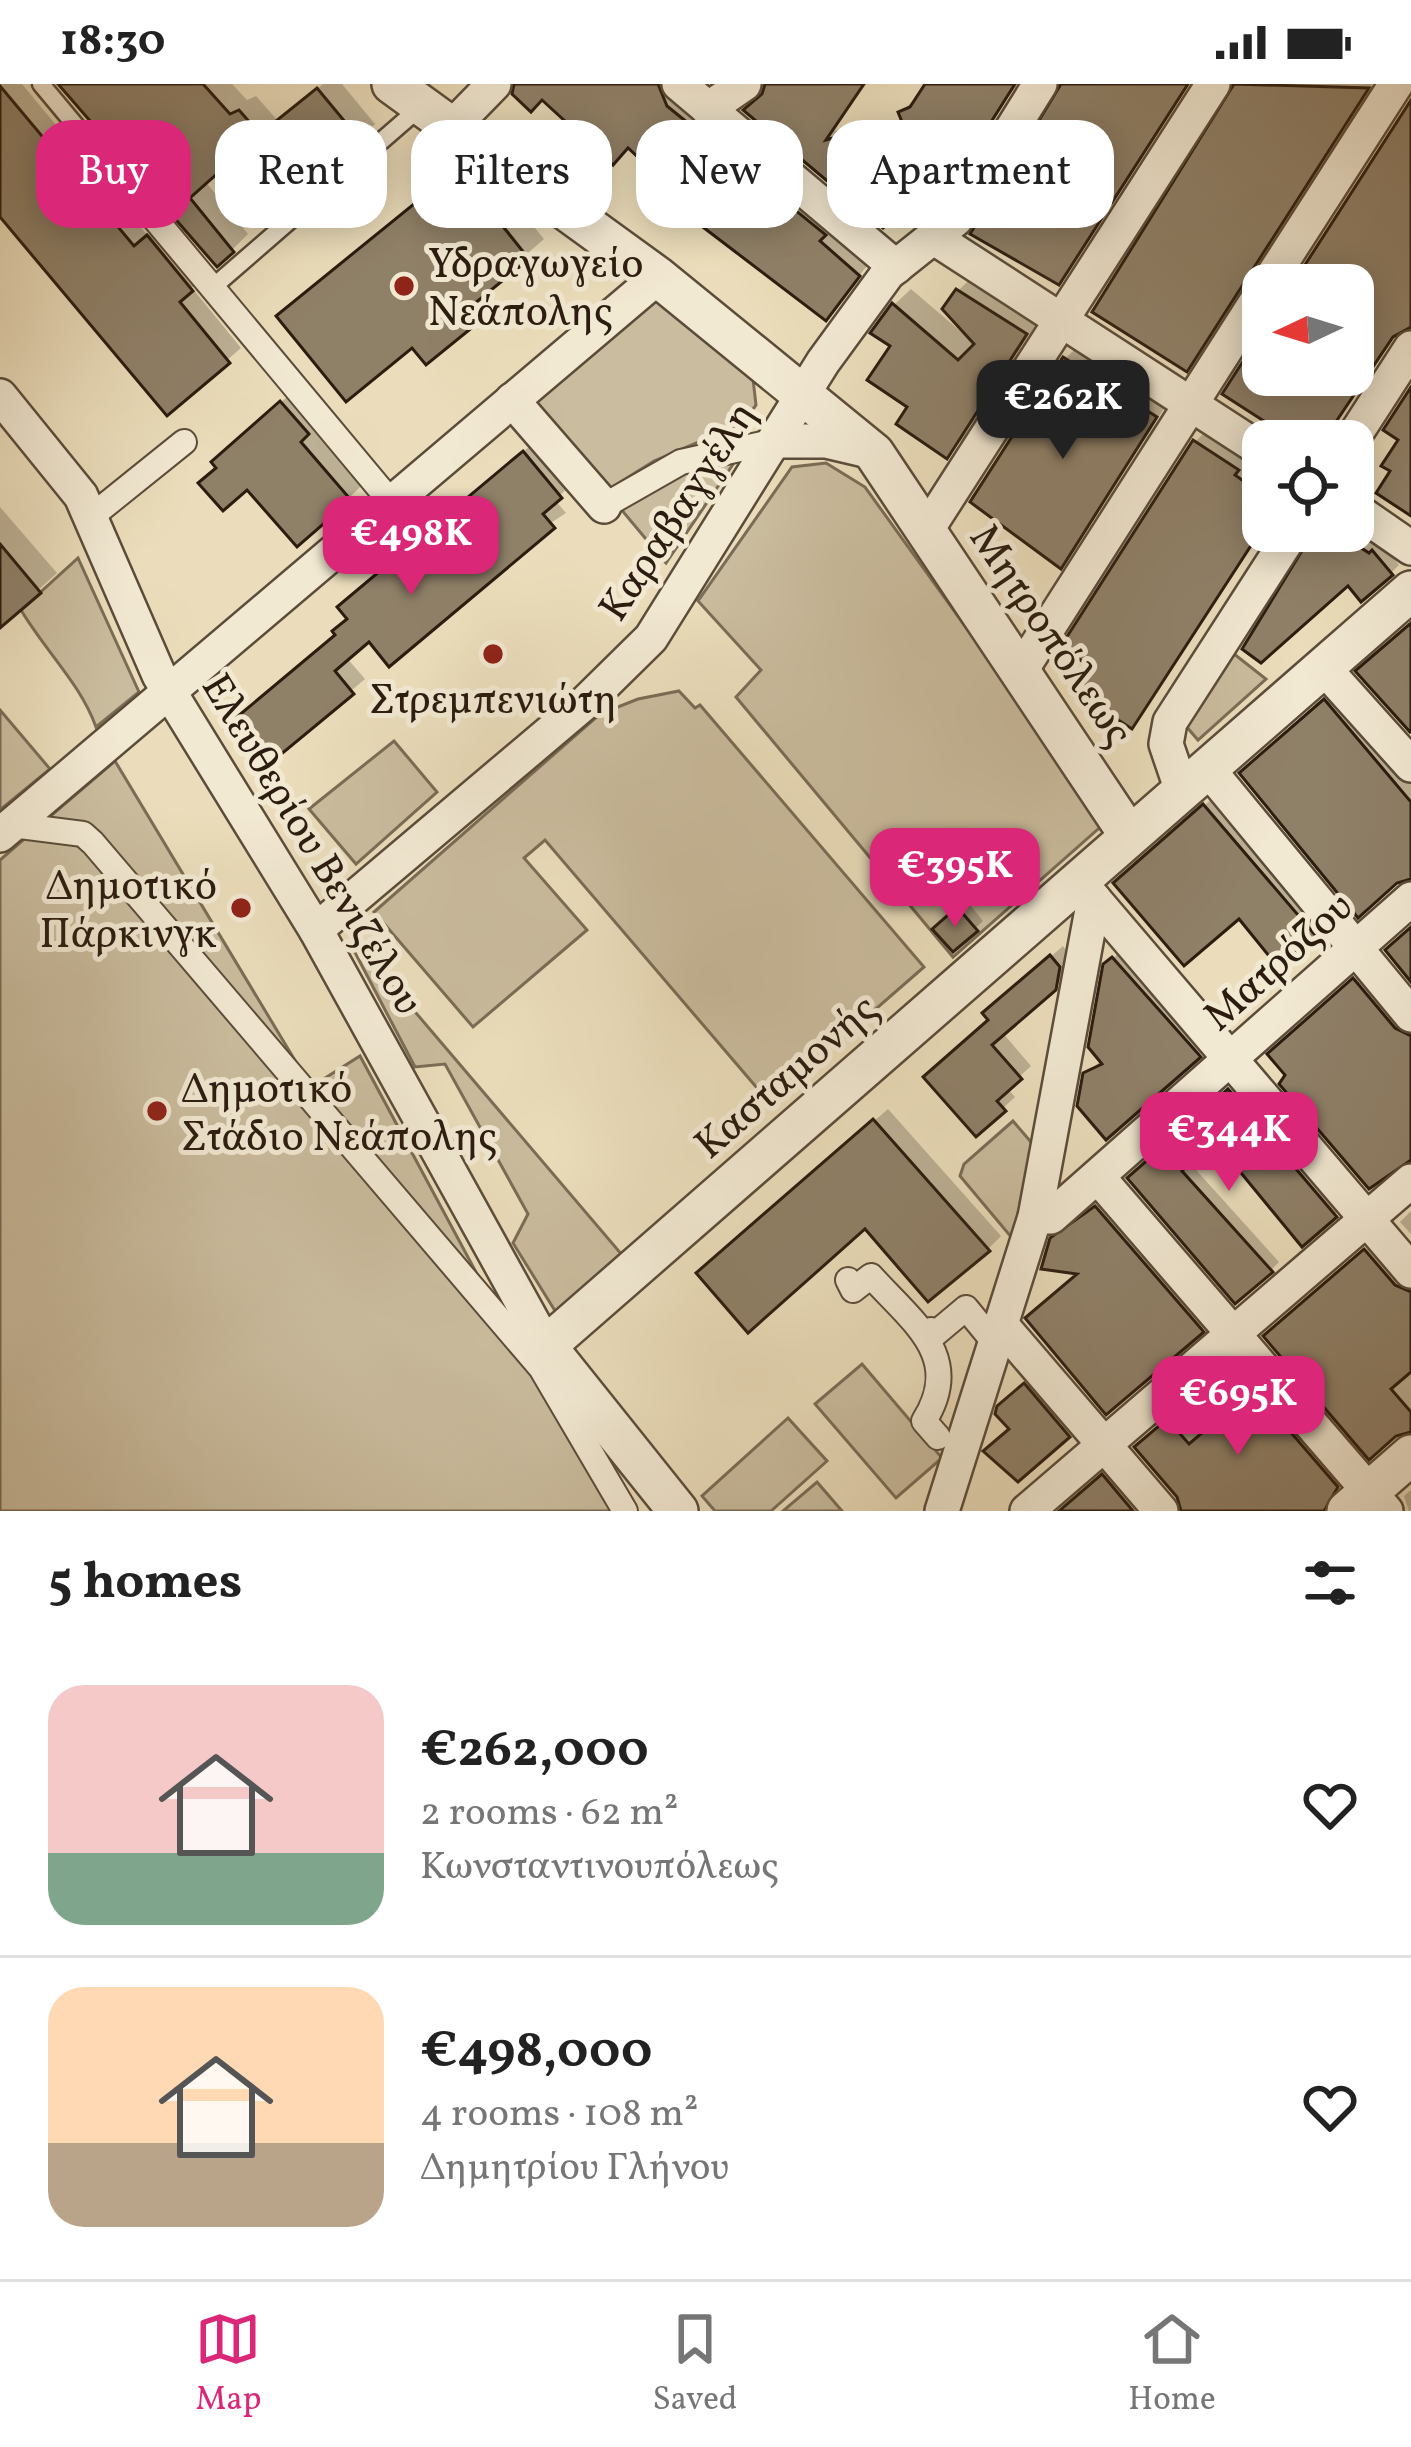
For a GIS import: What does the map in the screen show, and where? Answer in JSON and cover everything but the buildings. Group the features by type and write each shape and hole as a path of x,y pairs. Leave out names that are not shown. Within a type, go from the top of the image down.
{"street":[{"path":"424,104 494,84"},
{"path":"679,84 896,267"},
{"path":"708,110 744,84"},
{"name":"Καραβαγγέλη","path":"316,930 635,656 665,620 805,392 896,267 936,239 962,212 1040,84"},
{"path":"926,531 1214,84"},
{"path":"1280,264 1396,84"},
{"name":"Μητροπόλεως","path":"424,104 658,277 805,392 874,453 1129,835"},
{"path":"162,228 391,502"},
{"path":"936,239 1242,438"},
{"path":"6,830 658,277"},
{"path":"1020,672 1242,324"},
{"path":"1365,420 1411,348"},
{"name":"Ελευθερίου Βενιζέλου","path":"0,397 67,476 92,516 168,691 316,930 546,1346 666,1507"},
{"path":"512,400 604,506 681,462 776,441 845,443 874,453"},
{"path":"92,516 184,442"},
{"path":"1374,522 1411,548"},
{"path":"1279,552 1169,722 1166,744 1358,950 1411,1015"},
{"name":"Κασταμονής","path":"546,1346 1086,890 1129,835 1411,590"},
{"path":"1324,668 1411,765"},
{"path":"6,830 76,832 93,843 541,1368 625,1511"},
{"path":"1086,890 1411,1270"},
{"path":"942,1511 1001,1337 1035,1217 1086,890"},
{"name":"Ματρόζου","path":"1035,1217 1052,1217 1234,1061 1411,899"},
{"path":"1098,1177 1368,1505 1411,1455"},
{"path":"1027,1511 1411,1180"},
{"path":"867,1262 919,1320 939,1358 938,1392 924,1421 938,1436"},
{"path":"848,1280 853,1290 871,1276 935,1334 966,1308 1001,1337 1161,1511"}],"lane":[{"path":"41,84 71,120"},
{"path":"212,288 424,104"}],"shaded area":[{"path":"657,297 753,379 756,405 743,423 654,461 606,491 534,406 536,394"},
{"path":"738,457 666,563 620,508 685,472"},
{"path":"826,463 865,487 1106,822 953,957 736,697 761,670 698,601 792,467"},
{"path":"78,558 139,692 96,727 81,696 21,610"},
{"path":"1229,650 1266,679 1198,740 1185,725"},
{"path":"679,691 695,708 700,705 924,967 769,1102 545,840 524,858 587,930 473,1027 374,912 600,714 638,699"},
{"path":"0,710 50,769 0,810"},
{"path":"394,741 437,792 356,864 309,809"},
{"path":"115,761 311,1087 360,1056 484,1287 89,834 47,819"},
{"name":"Δημοτικό Στάδιο Νεάπολης","path":"30,834 82,838 526,1363 613,1511 0,1511 0,860"},
{"path":"353,939 623,1256 557,1314 513,1243 528,1214 445,1064 415,1067 350,943"},
{"path":"1013,1121 1036,1148 1017,1244 960,1176 964,1164"},
{"path":"862,1364 942,1458 896,1498 815,1404"},
{"path":"788,1418 827,1461 771,1511 715,1511 702,1496"},
{"path":"817,1482 842,1511 783,1511"}],"place":[{"name":"Υδραγωγείο Νεάπολης","path":"404,286"},
{"name":"Στρεμπενιώτη","path":"493,654"},
{"name":"Δημοτικό Πάρκινγκ","path":"241,908"},
{"name":"Δημοτικό Στάδιο Νεάπολης","path":"157,1111"}]}
